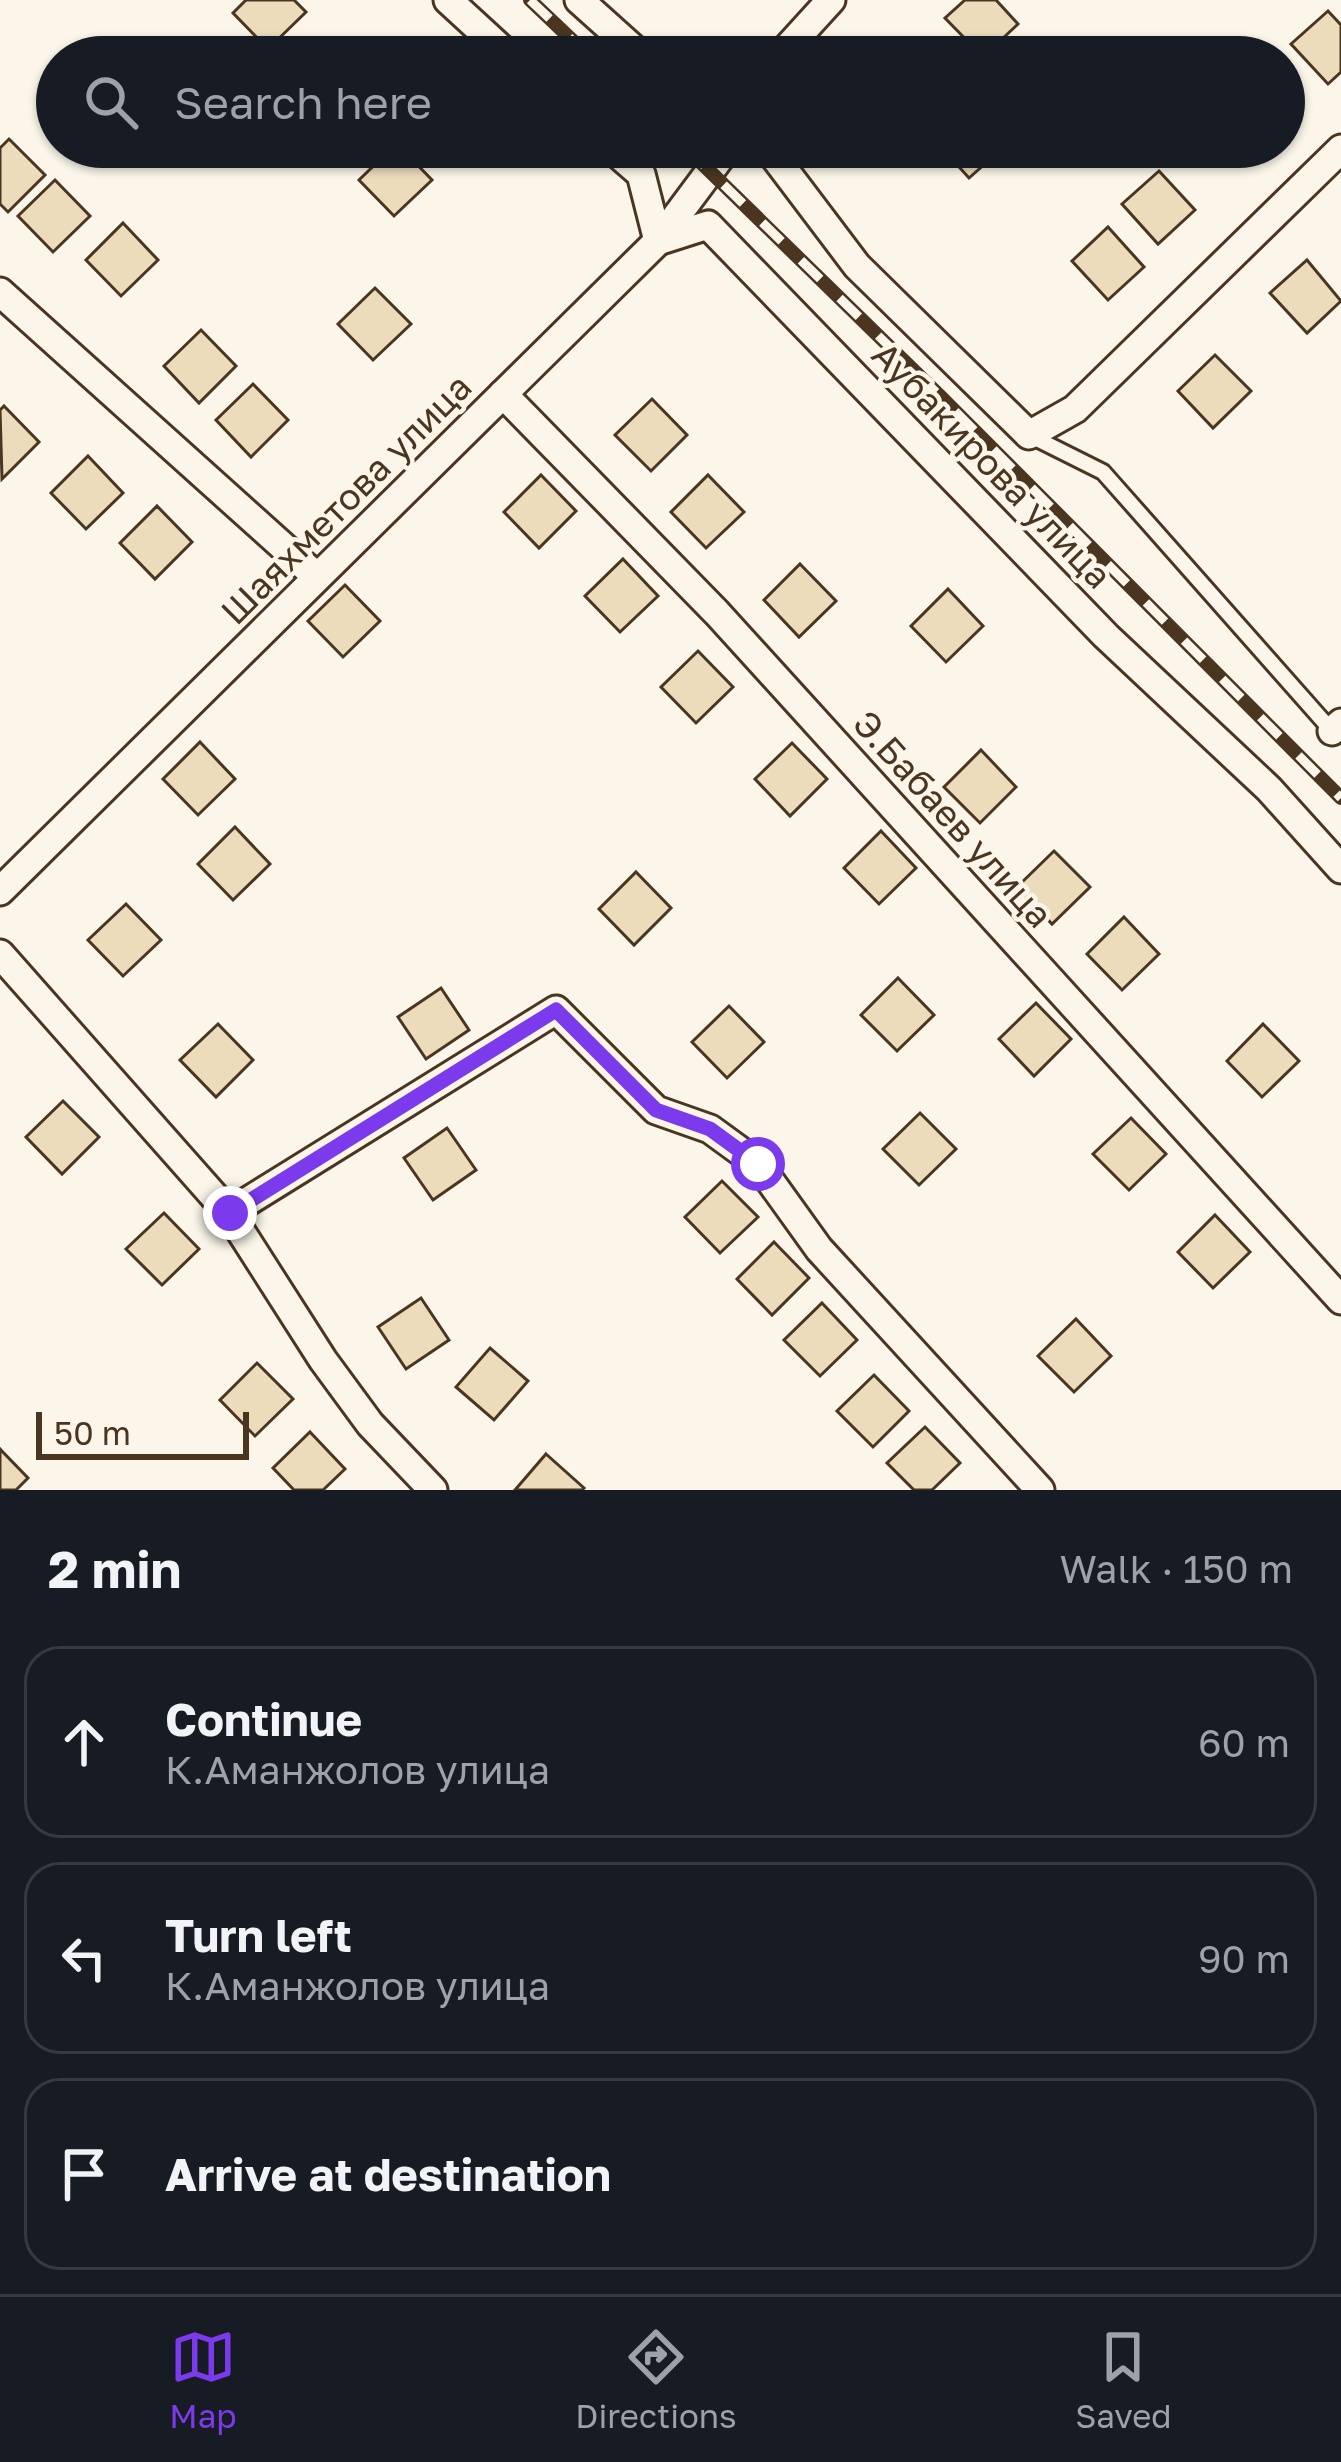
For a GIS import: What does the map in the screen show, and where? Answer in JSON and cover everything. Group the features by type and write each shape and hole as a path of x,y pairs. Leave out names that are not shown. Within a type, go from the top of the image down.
{"street":[{"path":"448,0 487,36"},
{"path":"579,0 619,36"},
{"path":"798,36 831,0"},
{"path":"783,168 857,266 1029,435 1075,409 1341,149"},
{"path":"634,168 641,174 658,241"},
{"name":"Шаяхметова улица","path":"0,891 658,241 712,168"},
{"name":"Аубакирова улица","path":"658,241 708,225 1106,636 1268,789 1341,869"},
{"path":"0,292 317,577"},
{"name":"Э.Бабаев улица","path":"503,394 717,613 1341,1300"},
{"path":"0,954 230,1213 334,1376 370,1424 433,1490"},
{"path":"230,1213 556,1010 656,1110 710,1129 758,1164 819,1249 1040,1490"}],"lane":[{"path":"1029,435 1103,472 1336,727"}],"building":[{"path":"246,0 294,0 306,12 281,36 255,36 233,13"},
{"path":"965,0 996,0 1018,24 1005,36 963,36 945,18"},
{"path":"1328,11 1341,25 1341,72 1328,84 1305,59 1305,36 1300,36"},
{"path":"9,139 45,175 8,212 0,204 0,148"},
{"path":"371,168 420,168 432,180 394,216 359,180"},
{"path":"960,168 980,168 969,178"},
{"path":"1159,171 1195,210 1158,244 1122,204"},
{"path":"55,180 90,216 53,252 18,216"},
{"path":"123,223 158,260 121,296 86,260"},
{"path":"1108,227 1144,267 1108,300 1072,261"},
{"path":"1307,260 1341,301 1307,333 1270,293"},
{"path":"375,288 411,324 373,360 338,324"},
{"path":"201,330 236,366 199,403 164,366"},
{"path":"1215,355 1251,391 1213,428 1178,391"},
{"path":"253,384 288,420 251,457 216,420"},
{"path":"652,399 687,435 651,471 615,435"},
{"path":"4,406 39,442 2,479 0,410"},
{"path":"88,456 123,493 86,529 51,493"},
{"path":"541,475 576,511 539,548 504,512"},
{"path":"708,475 744,512 706,548 671,512"},
{"path":"157,506 192,542 155,579 120,543"},
{"path":"623,559 658,596 620,632 585,596"},
{"path":"800,564 836,601 799,637 764,600"},
{"path":"345,585 380,621 343,657 308,621"},
{"path":"948,589 983,626 946,662 911,626"},
{"path":"698,651 733,687 696,723 661,687"},
{"path":"200,742 235,779 198,815 163,779"},
{"path":"792,743 827,779 790,816 755,779"},
{"path":"981,750 1016,787 980,823 944,787"},
{"path":"235,827 270,864 233,900 198,864"},
{"path":"881,831 916,868 879,904 844,868"},
{"path":"1054,851 1090,887 1052,924 1017,887"},
{"path":"636,872 671,908 634,945 599,909"},
{"path":"126,904 161,940 123,976 88,940"},
{"path":"1124,917 1159,954 1122,990 1087,954"},
{"path":"898,978 934,1015 897,1051 861,1015"},
{"path":"441,988 469,1030 426,1059 398,1017"},
{"path":"1036,1003 1071,1039 1034,1076 999,1039"},
{"path":"729,1006 764,1042 727,1078 692,1042"},
{"path":"218,1024 253,1060 216,1097 180,1060"},
{"path":"1263,1024 1299,1061 1262,1097 1227,1061"},
{"path":"63,1101 99,1137 62,1174 26,1137"},
{"path":"920,1113 956,1149 919,1185 883,1149"},
{"path":"1131,1118 1166,1154 1129,1190 1093,1154"},
{"path":"447,1128 476,1170 433,1200 404,1158"},
{"path":"722,1181 758,1217 720,1253 685,1217"},
{"path":"164,1213 199,1249 162,1285 126,1249"},
{"path":"1215,1215 1250,1252 1213,1288 1178,1252"},
{"path":"774,1242 809,1278 772,1315 737,1279"},
{"path":"421,1298 449,1340 406,1369 378,1327"},
{"path":"822,1303 857,1340 820,1376 784,1340"},
{"path":"1076,1319 1111,1356 1074,1392 1038,1356"},
{"path":"490,1348 528,1381 494,1420 456,1387"},
{"path":"257,1363 293,1399 255,1436 220,1400"},
{"path":"874,1375 909,1411 873,1447 837,1411"},
{"path":"925,1427 960,1463 932,1490 914,1490 887,1463"},
{"path":"310,1432 345,1469 323,1490 294,1490 273,1468"},
{"path":"0,1449 28,1478 16,1490 0,1490"},
{"path":"546,1454 584,1488 515,1490"}],"railway":[{"path":"530,0 568,36"},
{"path":"707,168 1341,798"}],"route":[{"path":"230,1213 556,1010 656,1110 710,1129 758,1164"}]}
